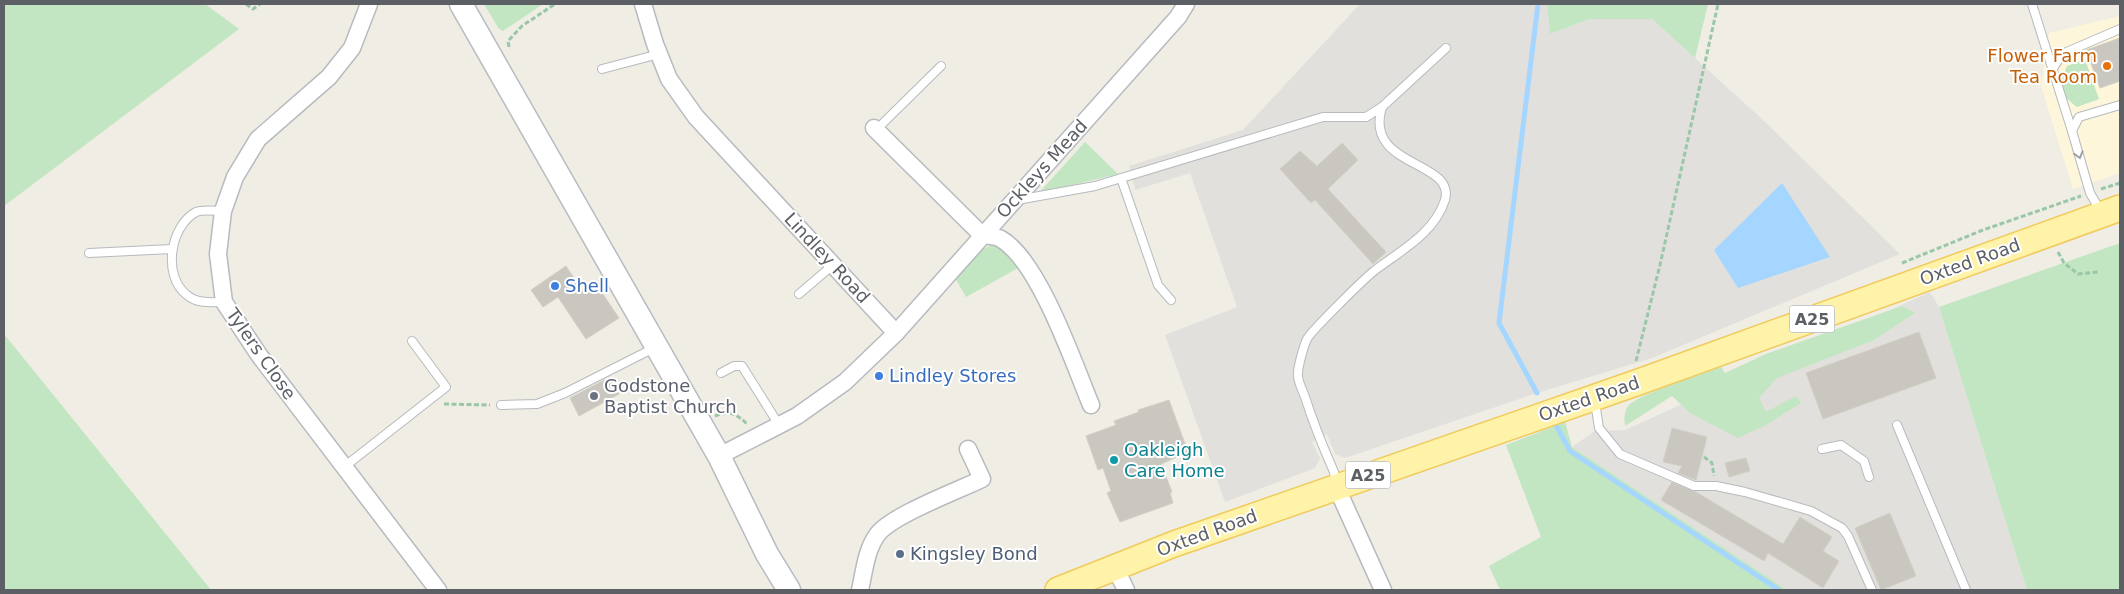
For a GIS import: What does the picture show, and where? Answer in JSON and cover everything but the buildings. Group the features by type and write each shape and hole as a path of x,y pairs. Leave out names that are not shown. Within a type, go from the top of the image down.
{"main road":[{"path":"461,4 720,456 767,554 789,590"},
{"name":"Oxted Road","path":"1058,590 1114,567 1336,486 1633,384 2111,211"}],"street":[{"name":"Tylers Close","path":"369,4 352,48 329,77 258,139 235,177 223,211 218,254 224,302 259,355 438,590"},
{"name":"Lindley Road","path":"643,4 669,80 696,117 896,333"},
{"name":"Ockleys Mead","path":"896,333 1178,16 1186,4"},
{"path":"875,129 982,235 1001,239 1020,257 1035,280 1064,339 1091,405"},
{"path":"720,456 797,416 845,382 896,333"},
{"path":"860,590 870,550 877,534 896,520 982,479 968,449"},
{"path":"1336,486 1383,590"},
{"path":"1114,567 1126,590"}],"lane":[{"path":"2032,4 2090,193 2111,211"},
{"path":"2052,70 2062,54 2120,29"},
{"path":"2045,47 2062,54"},
{"path":"1015,200 1095,186 1324,117 1366,117 1382,107 1446,48"},
{"path":"602,69 659,54"},
{"path":"875,129 941,66"},
{"path":"2066,112 2079,117 2120,105"},
{"path":"1336,486 1334,472 1297,375 1307,338 1373,272 1409,248 1439,214 1446,197 1444,185 1433,173 1400,156 1385,144 1379,118 1382,107"},
{"path":"2072,131 2079,117"},
{"path":"1121,178 1158,285 1171,300"},
{"path":"223,211 198,211 182,223 172,249 173,275 186,295 204,302 224,302"},
{"path":"89,253 172,249"},
{"path":"799,294 833,264"},
{"path":"344,467 446,387 412,340"},
{"path":"500,405 537,404 574,389 658,346"},
{"path":"722,373 734,366 742,366 779,425"},
{"path":"1594,396 1599,428 1620,454 1694,486 1716,486 1745,492 1811,511 1842,528 1848,536 1872,590"},
{"path":"1897,424 1966,590"},
{"path":"1822,449 1841,445 1864,461 1869,477"}],"path":[{"path":"246,4 253,9 260,4"},
{"path":"512,54 508,41 513,33 555,4"},
{"path":"1633,384 1635,363 1663,256 1718,4"},
{"path":"2048,234 2064,262 2078,274 2098,272"},
{"path":"425,403 500,405"},
{"path":"718,424 714,415 728,412 736,415 750,427 745,429"}],"shaded area":[{"path":"1360,4 1547,4 1550,34 1589,19 1652,19 1762,119 1900,254 1652,358 1537,393 1345,458 1335,454 1327,434 1312,442 1320,458 1315,468 1225,502 1165,335 1237,307 1190,173 1135,190 1129,166 1243,130"},
{"path":"2120,16 2120,173 2073,189 2041,86 2049,33"},
{"path":"1930,292 1939,307 2027,590 1787,590 1572,447 1595,431 1625,430"}],"green space":[{"path":"4,4 205,4 239,29 4,206"},
{"path":"484,4 543,4 503,31 499,29"},
{"path":"1547,4 1708,4 1695,58 1652,19 1589,19 1550,34"},
{"path":"2085,59 2099,99 2077,107 2063,93 2062,79 2067,66"},
{"path":"1085,142 1118,174 1039,193"},
{"path":"2120,243 2120,590 2027,590 1939,307"},
{"path":"992,245 999,247 1020,267 966,297 955,278 983,249"},
{"path":"1902,306 1915,313 1874,340 1777,378 1759,398 1766,412 1796,396 1801,403 1766,425 1738,438 1690,413 1672,396 1625,426 1625,414 1628,406 1648,394 1721,367 1725,373 1766,354"},
{"path":"4,334 182,554 211,590 4,590"},
{"path":"1565,422 1572,447 1787,590 1500,590 1489,566 1541,537 1506,445"}],"water":[{"path":"1782,183 1830,257 1738,288 1714,250"}],"waterway":[{"path":"1537,393 1499,323 1538,4"},
{"path":"1556,425 1570,451 1779,590"}],"place":[{"name":"Flower Farm Tea Room","path":"2107,66"},
{"name":"Shell","path":"555,286"},
{"name":"Lindley Stores","path":"879,376"},
{"name":"Godstone Baptist Church","path":"594,396"},
{"name":"Oakleigh Care Home","path":"1114,460"},
{"name":"Kingsley Bond","path":"900,554"}]}
